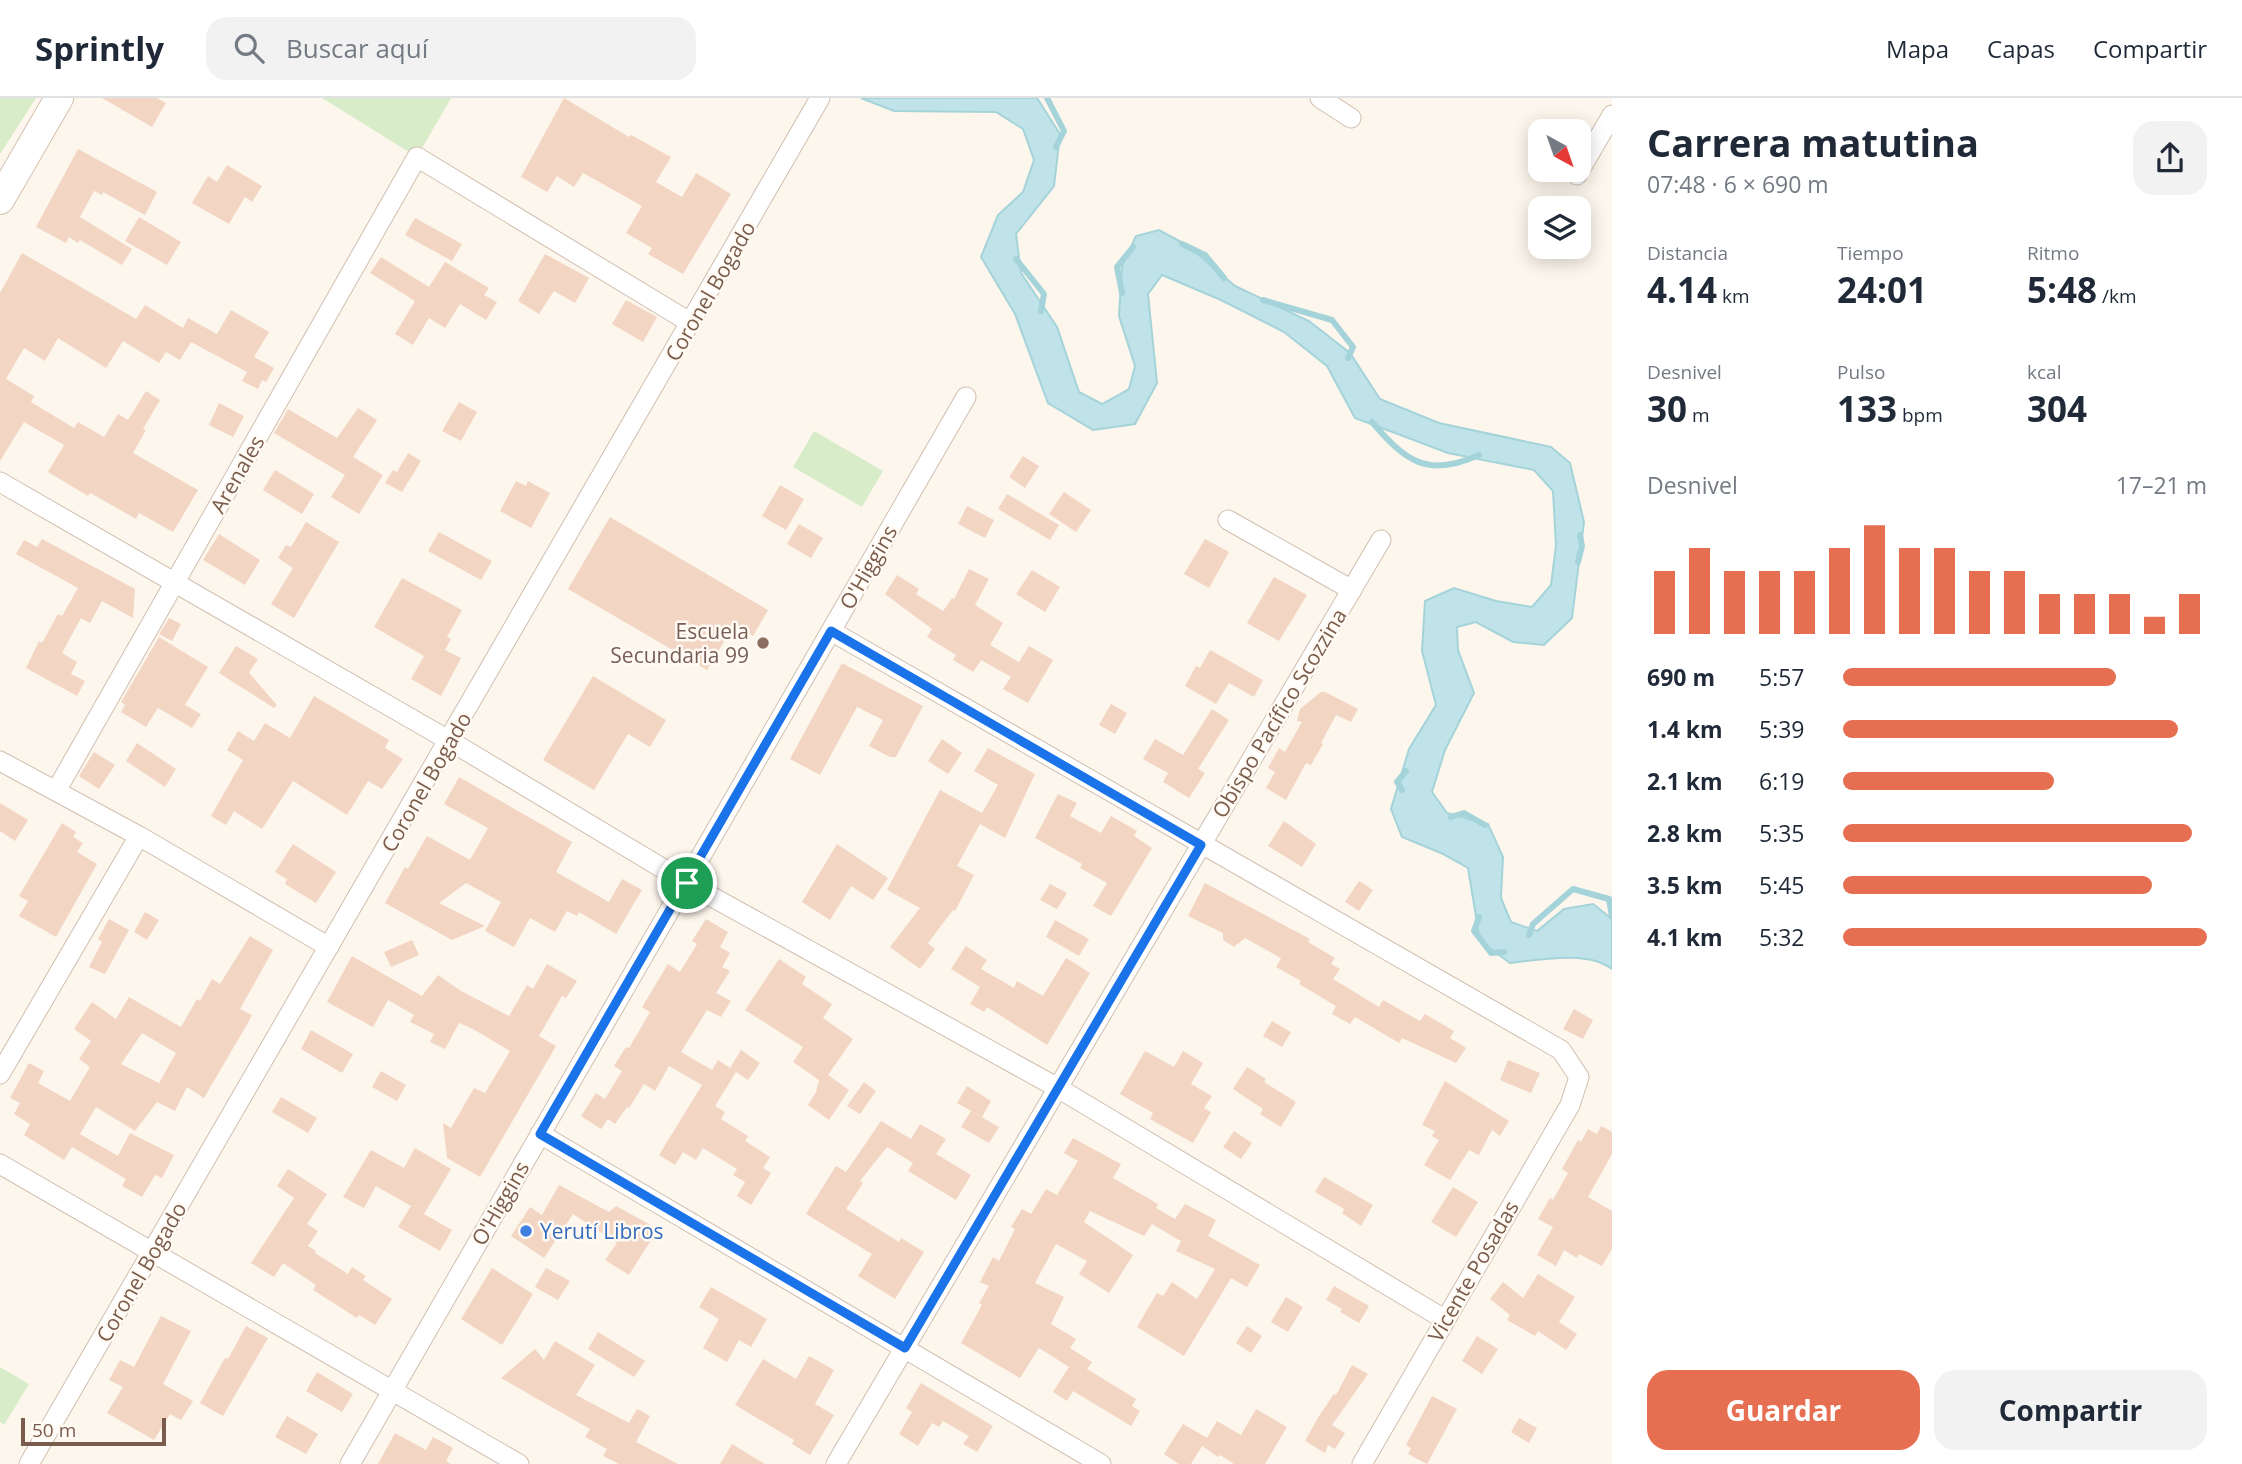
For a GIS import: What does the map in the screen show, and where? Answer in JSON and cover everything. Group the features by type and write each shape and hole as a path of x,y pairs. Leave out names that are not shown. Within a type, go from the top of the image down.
{"main road":[{"path":"0,200 59,98"}],"street":[{"name":"Coronel Bogado","path":"29,1464 820,98"},
{"path":"1320,98 1351,118"},
{"path":"1591,151 1612,115"},
{"name":"Arenales","path":"56,791 417,157 691,323"},
{"name":"O'Higgins","path":"350,1464 966,397"},
{"path":"0,482 450,741 687,883 1058,1088 1444,1319"},
{"path":"1228,520 1352,590"},
{"name":"Obispo Pacífico Scozzina","path":"836,1464 1381,540"},
{"path":"831,631 1201,845"},
{"path":"0,761 139,836 329,947"},
{"path":"0,1074 139,836"},
{"name":"Vicente Posadas","path":"1201,845 1561,1050 1579,1077 1570,1105 1362,1464"},
{"path":"540,1134 1101,1464"},
{"path":"0,1164 519,1464"}],"green space":[{"path":"0,98 36,98 0,154"},
{"path":"322,98 451,98 417,157"},
{"path":"814,431 883,471 862,507 793,467"},
{"path":"0,1367 29,1384 4,1425 0,1422"}],"water":[{"path":"861,98 1037,98 1060,134 1054,186 1016,234 1021,273 1057,327 1079,392 1102,404 1129,389 1135,366 1119,316 1122,266 1136,236 1159,230 1187,245 1235,286 1309,321 1350,353 1380,399 1439,423 1551,447 1570,463 1584,522 1572,618 1544,645 1513,642 1476,622 1457,627 1458,650 1474,693 1445,750 1432,792 1447,813 1488,824 1503,857 1501,898 1511,922 1537,931 1564,909 1593,904 1612,919 1612,969 1602,963 1576,958 1510,963 1480,941 1468,868 1402,837 1391,809 1409,749 1436,705 1422,651 1425,601 1454,588 1496,601 1532,607 1551,585 1556,545 1553,491 1534,470 1448,453 1355,418 1327,366 1284,332 1221,300 1162,275 1148,294 1157,383 1135,424 1093,430 1048,403 1015,314 981,257 998,215 1023,192 1034,160 1023,129 996,112 894,111"}],"building":[{"path":"102,98 157,98 166,103 152,127"},
{"path":"564,98 629,137 631,135 671,157 656,182 682,197 696,173 731,194 683,274 648,254 652,248 626,233 642,206 583,173 574,187 557,176 547,192 521,177"},
{"path":"78,149 157,192 145,215 103,192 102,195 94,191 80,217 132,249 122,265 80,240 78,243 69,237 66,243 36,227"},
{"path":"227,165 262,186 252,202 245,197 229,224 192,203 208,176 217,182"},
{"path":"139,217 181,242 167,265 125,241"},
{"path":"415,218 462,244 452,261 405,235"},
{"path":"22,253 136,319 145,305 183,328 188,318 217,334 231,310 269,332 254,357 274,368 266,382 262,380 258,389 242,381 247,372 191,342 180,360 166,352 159,363 123,341 106,368 58,338 45,361 24,348 6,379 34,396 31,402 74,428 78,422 104,437 118,414 128,420 146,391 160,400 133,453 198,490 173,532 139,513 136,519 90,493 88,496 48,472 64,445 24,422 0,461 0,293"},
{"path":"545,254 589,278 575,303 554,291 539,314 518,301"},
{"path":"381,257 429,287 445,262 489,288 484,295 497,302 486,320 460,304 445,328 429,318 413,345 395,334 415,301 370,273"},
{"path":"626,300 657,317 643,342 612,324"},
{"path":"459,402 477,412 461,441 442,431"},
{"path":"219,403 244,416 233,437 209,425"},
{"path":"358,408 377,420 353,457 383,475 359,514 331,497 345,475 274,433 288,409 337,438"},
{"path":"408,453 421,461 402,492 385,483 393,470 397,472"},
{"path":"1023,456 1039,466 1025,488 1009,477"},
{"path":"275,470 314,494 302,514 263,490"},
{"path":"516,481 526,486 528,481 550,493 531,528 500,511"},
{"path":"780,485 804,499 786,530 762,516"},
{"path":"1064,492 1091,510 1076,532 1049,514"},
{"path":"1007,494 1059,525 1050,540 998,509"},
{"path":"967,506 994,520 985,538 958,524"},
{"path":"610,517 768,610 753,636 734,625 707,670 568,589"},
{"path":"306,522 339,542 294,618 271,604 293,568 278,558 286,545 291,547"},
{"path":"799,524 823,538 811,558 787,544"},
{"path":"439,532 492,561 481,580 428,551"},
{"path":"219,534 260,560 245,585 203,560"},
{"path":"42,539 135,589 133,618 102,601 90,623 81,618 62,653 77,662 71,674 85,681 77,696 26,668 39,641 42,643 58,614 62,616 78,588 16,554 24,540 37,547"},
{"path":"1205,539 1229,552 1209,588 1184,574"},
{"path":"969,569 989,579 975,605 1003,623 990,645 1019,662 1029,646 1053,660 1028,703 1003,689 1011,677 981,660 973,672 953,660 956,655 927,637 932,629 885,594 897,575 919,589 916,594 943,611 952,598 954,599"},
{"path":"1032,570 1060,587 1045,612 1016,594"},
{"path":"1274,577 1307,595 1279,641 1247,623"},
{"path":"402,578 462,610 447,637 451,639 445,650 461,658 441,696 411,679 424,656 374,627"},
{"path":"169,618 181,624 172,641 159,634"},
{"path":"159,637 208,667 185,705 201,714 192,728 158,708 146,727 121,712 125,705 121,702"},
{"path":"236,646 258,659 249,673 277,705 274,708 219,673"},
{"path":"1210,650 1263,680 1254,697 1229,683 1216,704 1185,686 1196,666 1200,668"},
{"path":"842,663 923,706 896,757 890,757 869,746 883,720 857,707 820,775 790,759"},
{"path":"593,676 666,720 650,747 628,734 594,790 543,760"},
{"path":"1321,692 1358,709 1351,722 1336,715 1311,765 1306,763 1286,800 1266,788 1275,772 1268,768 1279,748 1285,752 1302,722 1297,721 1300,709"},
{"path":"314,696 389,740 385,748 403,759 382,789 368,781 347,815 293,781 262,829 234,811 226,825 211,816 243,760 227,750 238,731 254,741 265,723 290,738"},
{"path":"1111,704 1127,713 1115,734 1099,725"},
{"path":"1212,709 1229,720 1198,769 1205,773 1189,798 1163,782 1168,773 1143,759 1155,739 1183,755"},
{"path":"942,739 962,753 948,774 928,761"},
{"path":"137,743 176,769 165,787 126,761"},
{"path":"988,748 1035,774 1005,838 980,824 957,866 974,875 955,911 953,910 928,943 935,949 920,969 890,947 920,908 887,890 940,790 982,813 998,785 974,771"},
{"path":"94,752 115,765 99,789 79,776"},
{"path":"459,777 572,842 556,872 609,902 622,879 642,890 616,934 579,912 577,916 567,911 555,932 530,918 514,947 485,931 501,902 466,883 439,903 485,926 452,940 385,903 405,867 408,869 427,836 470,860 488,828 444,804"},
{"path":"1058,794 1077,803 1070,816 1101,833 1111,816 1137,831 1134,836 1152,848 1111,916 1093,906 1107,883 1080,868 1082,864 1035,838"},
{"path":"0,803 28,820 15,841 0,831"},
{"path":"1284,821 1316,844 1302,867 1268,846"},
{"path":"62,823 76,832 73,837 83,843 77,852 97,864 56,937 19,916 28,901 19,896"},
{"path":"293,844 336,872 316,903 285,884 287,879 275,872"},
{"path":"837,844 888,878 873,900 851,886 830,920 802,902"},
{"path":"1359,881 1373,890 1359,911 1345,902"},
{"path":"1205,883 1310,939 1308,942 1335,958 1331,964 1340,969 1333,979 1379,1007 1383,1000 1420,1021 1425,1014 1454,1031 1450,1038 1466,1048 1456,1063 1402,1038 1399,1043 1355,1017 1350,1024 1332,1014 1336,1006 1276,967 1281,958 1245,938 1234,947 1223,940 1223,933 1188,916"},
{"path":"1050,884 1067,893 1057,909 1040,900"},
{"path":"145,912 159,920 147,940 134,932"},
{"path":"109,919 129,930 105,974 89,967 102,942 98,939"},
{"path":"706,919 728,932 720,947 730,953 722,967 730,971 716,993 731,1001 721,1017 707,1010 681,1052 712,1070 718,1060 730,1068 741,1050 760,1063 748,1080 736,1072 715,1106 725,1112 721,1119 748,1136 745,1141 770,1157 763,1168 771,1173 751,1205 737,1196 745,1182 733,1175 737,1169 703,1148 696,1160 683,1152 675,1165 659,1155 702,1085 669,1066 655,1091 644,1084 615,1124 608,1119 601,1129 581,1116 596,1093 605,1099 622,1071 614,1066 626,1047 629,1048 650,1012 642,1007 668,964 680,972 697,944 692,941"},
{"path":"1055,920 1089,939 1079,956 1046,937"},
{"path":"250,936 273,950 240,1009 252,1015 204,1098 187,1087 175,1111 157,1102 135,1131 96,1107 80,1134 118,1156 130,1133 174,1155 162,1178 155,1175 142,1197 122,1186 126,1179 72,1147 64,1160 24,1135 30,1124 14,1114 20,1103 10,1098 29,1063 44,1071 38,1083 70,1101 90,1067 79,1059 91,1041 74,1029 92,1002 116,1019 129,997 181,1027 212,979 220,984","holes":["142,1033 176,1053 159,1083 121,1064"]},
{"path":"412,940 419,955 391,967 384,952"},
{"path":"966,946 987,960 981,969 1014,988 1017,981 1043,996 1066,958 1090,973 1047,1045 987,1007 984,1012 970,1004 980,987 951,969"},
{"path":"352,956 422,996 438,975 461,991 509,1016 527,985 533,989 547,964 577,981 566,998 562,996 539,1036 556,1046 480,1177 447,1158 443,1123 451,1128 474,1088 485,1093 510,1051 459,1023 445,1049 430,1042 434,1034 410,1022 414,1015 388,1000 373,1027 327,1002"},
{"path":"779,959 806,977 802,984 832,1004 823,1018 853,1039 828,1075 849,1090 829,1120 808,1105 819,1080 793,1062 803,1047 745,1010"},
{"path":"1574,1009 1593,1020 1583,1039 1563,1029"},
{"path":"1272,1021 1291,1032 1282,1047 1263,1036"},
{"path":"311,1030 353,1054 342,1073 301,1049"},
{"path":"1145,1051 1174,1067 1183,1051 1203,1063 1191,1084 1212,1096 1204,1108 1211,1112 1193,1143 1150,1119 1153,1113 1120,1094"},
{"path":"1508,1060 1540,1073 1531,1093 1500,1080"},
{"path":"1247,1067 1266,1079 1264,1082 1296,1102 1281,1127 1260,1114 1263,1109 1233,1089"},
{"path":"381,1071 406,1085 397,1101 372,1087"},
{"path":"1445,1081 1509,1121 1500,1136 1492,1130 1479,1155 1469,1150 1450,1180 1424,1165 1439,1140 1432,1136 1435,1131 1422,1125"},
{"path":"864,1082 876,1091 860,1114 847,1106"},
{"path":"967,1086 991,1101 982,1117 957,1103"},
{"path":"281,1097 317,1118 308,1133 272,1112"},
{"path":"971,1111 999,1127 989,1143 961,1127"},
{"path":"881,1121 911,1139 920,1124 946,1139 936,1154 971,1175 956,1200 908,1171 913,1163 887,1147 860,1181 863,1183 846,1209 899,1242 901,1238 924,1252 895,1299 858,1276 872,1254 806,1214 836,1166 846,1172"},
{"path":"1601,1126 1612,1132 1612,1154 1588,1197 1612,1211 1612,1249 1602,1266 1579,1254 1577,1258 1564,1250 1556,1266 1537,1255 1553,1227 1538,1219 1550,1198 1553,1200 1568,1173 1562,1169 1578,1140 1581,1142 1588,1129 1597,1134"},
{"path":"1234,1131 1252,1143 1241,1159 1223,1147"},
{"path":"1073,1138 1121,1164 1113,1178 1158,1204 1156,1208 1175,1219 1185,1204 1216,1220 1208,1236 1260,1265 1247,1287 1231,1278 1184,1356 1137,1327 1157,1293 1163,1296 1172,1282 1197,1299 1215,1269 1176,1251 1181,1241 1152,1224 1144,1236 1090,1211 1084,1222 1133,1255 1109,1293 1079,1274 1087,1261 1056,1244 1035,1283 1064,1297 1051,1324 1076,1339 1070,1348 1092,1362 1087,1369 1136,1399 1132,1406 1140,1411 1131,1426 1073,1391 1067,1401 1053,1392 1069,1367 1039,1348 1020,1378 961,1343 989,1286 980,1282 993,1257 999,1261 1015,1229 1011,1227 1022,1209 1031,1214 1046,1189 1057,1195 1078,1161 1064,1153"},
{"path":"415,1148 451,1169 424,1214 452,1230 440,1251 398,1227 411,1206 376,1186 364,1208 343,1197 371,1150 404,1168"},
{"path":"288,1169 327,1194 307,1224 318,1231 308,1246 348,1274 352,1267 366,1276 363,1280 392,1299 375,1325 359,1315 357,1318 313,1290 316,1285 283,1263 274,1277 251,1263 294,1198 277,1186"},
{"path":"1324,1177 1373,1205 1361,1226 1342,1213 1344,1209 1315,1192"},
{"path":"559,1185 609,1212 616,1206 658,1229 629,1275 605,1260 617,1243 573,1214 544,1258 511,1236 530,1207 542,1215"},
{"path":"1453,1187 1478,1202 1456,1237 1431,1222"},
{"path":"492,1268 533,1294 502,1345 461,1319"},
{"path":"546,1268 570,1281 558,1300 535,1287"},
{"path":"1538,1274 1575,1297 1559,1322 1577,1334 1566,1350 1538,1331 1535,1336 1507,1320 1510,1315 1490,1299 1503,1282 1523,1298"},
{"path":"1334,1286 1369,1306 1359,1323 1326,1300"},
{"path":"711,1287 767,1319 751,1347 739,1340 727,1362 703,1348 719,1319 699,1307"},
{"path":"1286,1297 1303,1307 1288,1332 1271,1322"},
{"path":"161,1316 191,1331 163,1384 193,1401 181,1420 170,1414 154,1440 107,1413 123,1387 109,1380 120,1360 134,1367"},
{"path":"246,1326 268,1338 223,1416 200,1403"},
{"path":"1247,1326 1262,1336 1251,1353 1236,1343"},
{"path":"598,1332 645,1361 634,1377 588,1349"},
{"path":"1477,1336 1498,1349 1482,1374 1462,1361"},
{"path":"555,1341 595,1365 576,1395 629,1423 637,1409 650,1416 636,1442 678,1464 619,1464 603,1456 607,1449 585,1437 590,1429 501,1378 535,1349 544,1360"},
{"path":"809,1356 834,1370 815,1404 834,1415 810,1455 792,1444 794,1440 735,1405 763,1359 796,1379"},
{"path":"1352,1365 1368,1374 1332,1425 1345,1433 1335,1449 1328,1445 1325,1453 1305,1441 1319,1416 1334,1394 1336,1395"},
{"path":"317,1372 353,1394 342,1412 306,1391"},
{"path":"921,1383 993,1426 977,1452 963,1444 969,1436 943,1421 939,1427 932,1423 918,1446 899,1434 912,1412 906,1408"},
{"path":"1432,1396 1457,1409 1427,1464 1408,1454 1411,1448 1406,1445"},
{"path":"1256,1409 1287,1427 1265,1464 1234,1464 1202,1446 1191,1464 1179,1464 1164,1454 1183,1424 1207,1438 1217,1421 1241,1435"},
{"path":"287,1416 318,1434 306,1454 275,1437"},
{"path":"1519,1418 1537,1428 1529,1443 1511,1432"},
{"path":"395,1433 426,1450 433,1437 453,1448 446,1461 451,1464 378,1464"},
{"path":"732,1444 765,1464 720,1464"}],"waterway":[{"path":"1047,98 1064,131 1056,147"},
{"path":"1182,244 1205,255 1224,278"},
{"path":"1122,293 1117,267 1133,247"},
{"path":"1016,259 1044,294 1041,311"},
{"path":"1263,300 1332,320 1353,347 1348,358"},
{"path":"1372,422 1396,447 1419,462 1446,465 1479,455"},
{"path":"1578,562 1582,546 1580,535"},
{"path":"1402,790 1397,782 1406,771"},
{"path":"1451,817 1464,813 1485,825"},
{"path":"1529,935 1533,924 1573,889 1609,899 1612,917"},
{"path":"1479,917 1474,931 1491,953 1504,952"}],"place":[{"name":"Escuela Secundaria 99","path":"763,643"},
{"name":"Yerutí Libros","path":"526,1231"}],"route":[{"path":"831,631 1201,845 905,1348 540,1134 687,883 831,631"}]}
